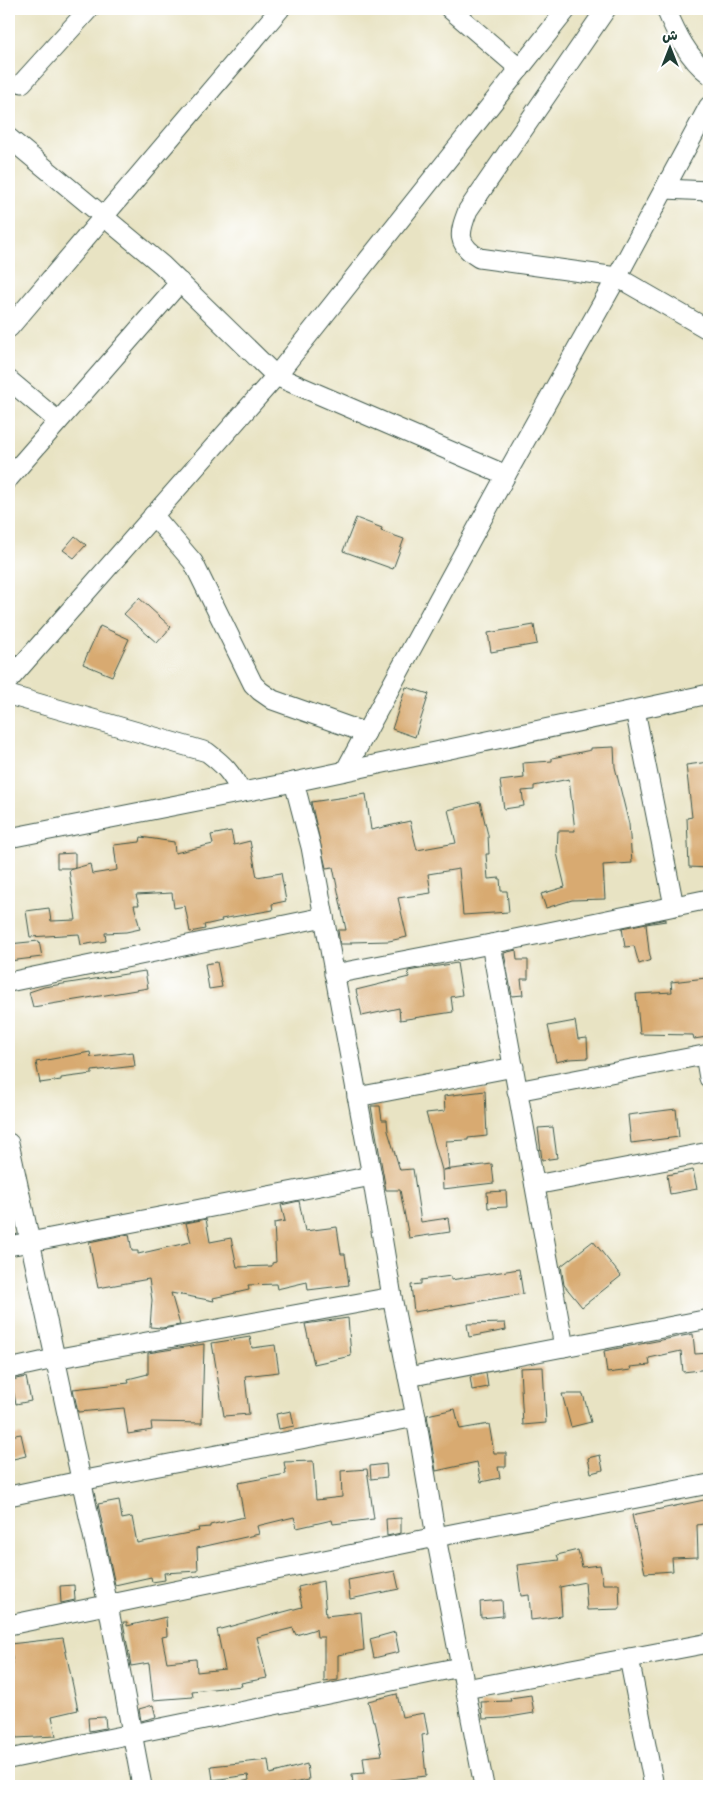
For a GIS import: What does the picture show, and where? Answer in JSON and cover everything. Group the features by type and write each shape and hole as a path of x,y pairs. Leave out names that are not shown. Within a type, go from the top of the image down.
{"street":[{"path":"22,83 89,9"},
{"path":"450,9 520,69"},
{"path":"9,680 276,376 567,9"},
{"path":"606,9 468,210 462,226 461,240 468,251 479,258 617,277 709,330"},
{"path":"666,9 685,47 699,67 709,74"},
{"path":"9,328 275,11"},
{"path":"345,771 709,106"},
{"path":"9,138 162,265 276,376 288,383 506,475"},
{"path":"665,189 709,191"},
{"path":"9,478 180,282"},
{"path":"9,380 58,421"},
{"path":"153,515 193,562 253,684 273,700 366,733"},
{"path":"9,838 294,782 709,694"},
{"path":"9,695 206,752 222,763 232,774 241,792"},
{"path":"635,710 674,906"},
{"path":"294,782 311,847 372,1176 392,1297 416,1418 436,1537 484,1786"},
{"path":"334,974 709,899"},
{"path":"9,982 324,917"},
{"path":"491,944 564,1347"},
{"path":"517,1091 707,1054 709,1078"},
{"path":"357,1097 514,1067"},
{"path":"9,1143 108,1605 142,1786"},
{"path":"535,1185 709,1152"},
{"path":"9,1246 372,1176"},
{"path":"9,1369 54,1359 392,1297"},
{"path":"408,1377 709,1319"},
{"path":"9,1496 80,1480 416,1418"},
{"path":"9,1625 436,1537 709,1484"},
{"path":"466,1689 709,1643"},
{"path":"629,1658 654,1786"},
{"path":"9,1759 460,1667"}],"building":[{"path":"356,518 382,528 381,531 404,539 393,569 343,551"},
{"path":"75,536 86,545 74,558 63,550"},
{"path":"139,598 171,627 157,643 124,614"},
{"path":"534,625 537,644 491,652 488,633"},
{"path":"100,626 129,639 112,676 83,664"},
{"path":"406,687 429,694 415,737 392,729"},
{"path":"614,747 615,767 629,824 632,863 603,865 605,899 572,900 546,908 541,894 565,887 557,853 558,831 575,831 569,779 534,786 534,790 522,791 524,806 504,809 500,781 524,778 523,763 552,761 552,758 591,750 591,748"},
{"path":"709,762 709,868 689,867 687,818 692,817 686,765"},
{"path":"366,794 371,830 410,821 417,850 456,843 448,810 480,802 488,835 489,854 486,854 488,879 500,878 501,891 507,891 509,912 463,915 459,869 428,874 431,893 398,898 407,937 389,941 340,944 338,930 346,930 333,867 326,868 311,802"},
{"path":"231,831 234,845 250,841 257,877 281,873 286,901 272,904 273,910 221,919 222,921 204,925 205,929 190,932 185,906 174,908 172,893 136,895 139,905 134,905 140,929 105,933 106,941 81,945 79,934 30,937 26,911 49,908 51,921 76,920 69,870 90,864 92,874 117,870 114,845 140,842 141,837 174,842 175,853 213,844 211,835"},
{"path":"75,853 75,868 57,868 57,854"},
{"path":"666,919 666,921 646,924 651,960 639,964 634,946 625,947 622,928"},
{"path":"39,941 42,957 9,961 9,944"},
{"path":"516,950 517,960 528,960 528,979 521,979 523,995 512,996 504,953"},
{"path":"217,962 222,987 209,989 205,964"},
{"path":"457,963 462,995 451,997 453,1012 400,1020 399,1008 362,1016 356,990 409,977 408,971"},
{"path":"145,971 148,988 33,1007 29,992 44,987"},
{"path":"706,978 707,985 709,985 709,1021 705,1022 707,1037 694,1039 693,1035 640,1034 636,994 672,992 671,982"},
{"path":"575,1021 578,1039 587,1038 588,1058 556,1062 548,1026"},
{"path":"90,1052 91,1057 133,1052 135,1066 92,1071 92,1074 40,1083 36,1062"},
{"path":"485,1091 487,1136 468,1138 468,1140 446,1141 449,1168 444,1170 492,1164 494,1183 443,1189 442,1170 426,1113 445,1111 444,1096"},
{"path":"371,1106 380,1106 382,1120 387,1120 388,1131 400,1170 413,1169 421,1222 448,1218 450,1232 409,1238 400,1190 386,1190"},
{"path":"676,1109 679,1137 631,1143 628,1115"},
{"path":"553,1127 557,1158 542,1160 538,1128"},
{"path":"693,1170 697,1189 670,1194 667,1175"},
{"path":"506,1191 507,1207 488,1208 487,1192"},
{"path":"299,1201 305,1231 337,1227 341,1254 345,1254 349,1285 308,1290 307,1282 277,1289 276,1284 248,1285 249,1290 213,1298 214,1301 171,1293 180,1325 162,1328 150,1327 152,1300 149,1279 98,1288 89,1242 129,1234 132,1251 138,1251 138,1254 191,1242 186,1223 206,1219 210,1242 231,1238 237,1267 272,1266 272,1263 276,1262 274,1223 285,1221 281,1205"},
{"path":"593,1241 621,1276 582,1307 564,1285 561,1266"},
{"path":"519,1269 523,1294 414,1312 411,1285 421,1284 421,1280 451,1276 451,1280"},
{"path":"348,1318 351,1356 314,1364 305,1324"},
{"path":"505,1323 506,1330 469,1337 467,1324"},
{"path":"693,1334 695,1354 709,1353 709,1369 683,1372 681,1351 649,1358 650,1365 630,1367 631,1370 607,1373 604,1351"},
{"path":"250,1337 252,1348 275,1345 279,1372 245,1376 249,1414 224,1416 212,1343"},
{"path":"204,1344 202,1423 151,1422 152,1430 128,1434 124,1408 78,1412 73,1389 129,1383 128,1379 148,1374 148,1353"},
{"path":"543,1367 546,1423 523,1425 520,1368"},
{"path":"486,1373 488,1387 472,1390 470,1377"},
{"path":"26,1377 31,1401 16,1404 11,1380"},
{"path":"562,1394 583,1394 591,1422 571,1427"},
{"path":"455,1409 460,1429 489,1424 494,1453 506,1453 506,1467 498,1467 500,1478 481,1482 477,1462 436,1471 427,1415"},
{"path":"291,1411 294,1426 279,1429 276,1414"},
{"path":"21,1434 26,1456 9,1460 9,1436"},
{"path":"600,1455 603,1470 591,1473 588,1458"},
{"path":"313,1461 316,1500 342,1497 341,1471 367,1469 374,1519 333,1524 332,1520 297,1528 294,1517 257,1526 259,1534 197,1548 198,1571 164,1573 165,1580 152,1582 151,1577 115,1585 98,1504 119,1500 122,1519 132,1517 137,1543 199,1531 198,1528 210,1527 210,1525 244,1517 238,1483 286,1474 284,1462"},
{"path":"386,1464 387,1477 371,1479 370,1466"},
{"path":"709,1499 709,1523 697,1525 698,1557 672,1558 673,1571 645,1573 632,1515"},
{"path":"401,1518 401,1533 387,1536 386,1519"},
{"path":"578,1550 582,1567 600,1565 603,1584 619,1584 620,1609 587,1610 585,1582 560,1587 562,1616 531,1620 529,1595 521,1596 517,1565 559,1560 557,1555"},
{"path":"395,1571 399,1589 350,1599 348,1580"},
{"path":"323,1581 326,1616 361,1612 364,1650 338,1655 338,1680 324,1682 324,1637 317,1637 316,1629 296,1635 293,1628 257,1637 267,1678 241,1683 242,1686 192,1691 193,1697 153,1700 149,1663 131,1666 123,1622 127,1622 127,1626 166,1617 167,1636 162,1637 167,1662 196,1659 197,1672 225,1669 217,1630 302,1607 298,1587"},
{"path":"74,1585 75,1600 61,1603 60,1586"},
{"path":"502,1600 503,1616 481,1618 480,1602"},
{"path":"395,1632 399,1652 374,1658 370,1639"},
{"path":"63,1638 78,1710 52,1716 56,1736 16,1738 16,1725 9,1725 9,1665 13,1664 10,1644"},
{"path":"397,1694 402,1717 424,1713 428,1734 422,1735 426,1776 391,1780 392,1786 353,1786 352,1774 365,1773 363,1757 382,1755 375,1721 373,1721 368,1701"},
{"path":"531,1695 534,1713 483,1719 481,1702 511,1701 510,1698"},
{"path":"153,1705 156,1717 141,1721 139,1709"},
{"path":"105,1717 106,1728 89,1731 88,1718"},
{"path":"268,1760 270,1774 307,1764 309,1780 278,1786 242,1786 241,1782 249,1780 248,1775 213,1780 211,1766"}]}
